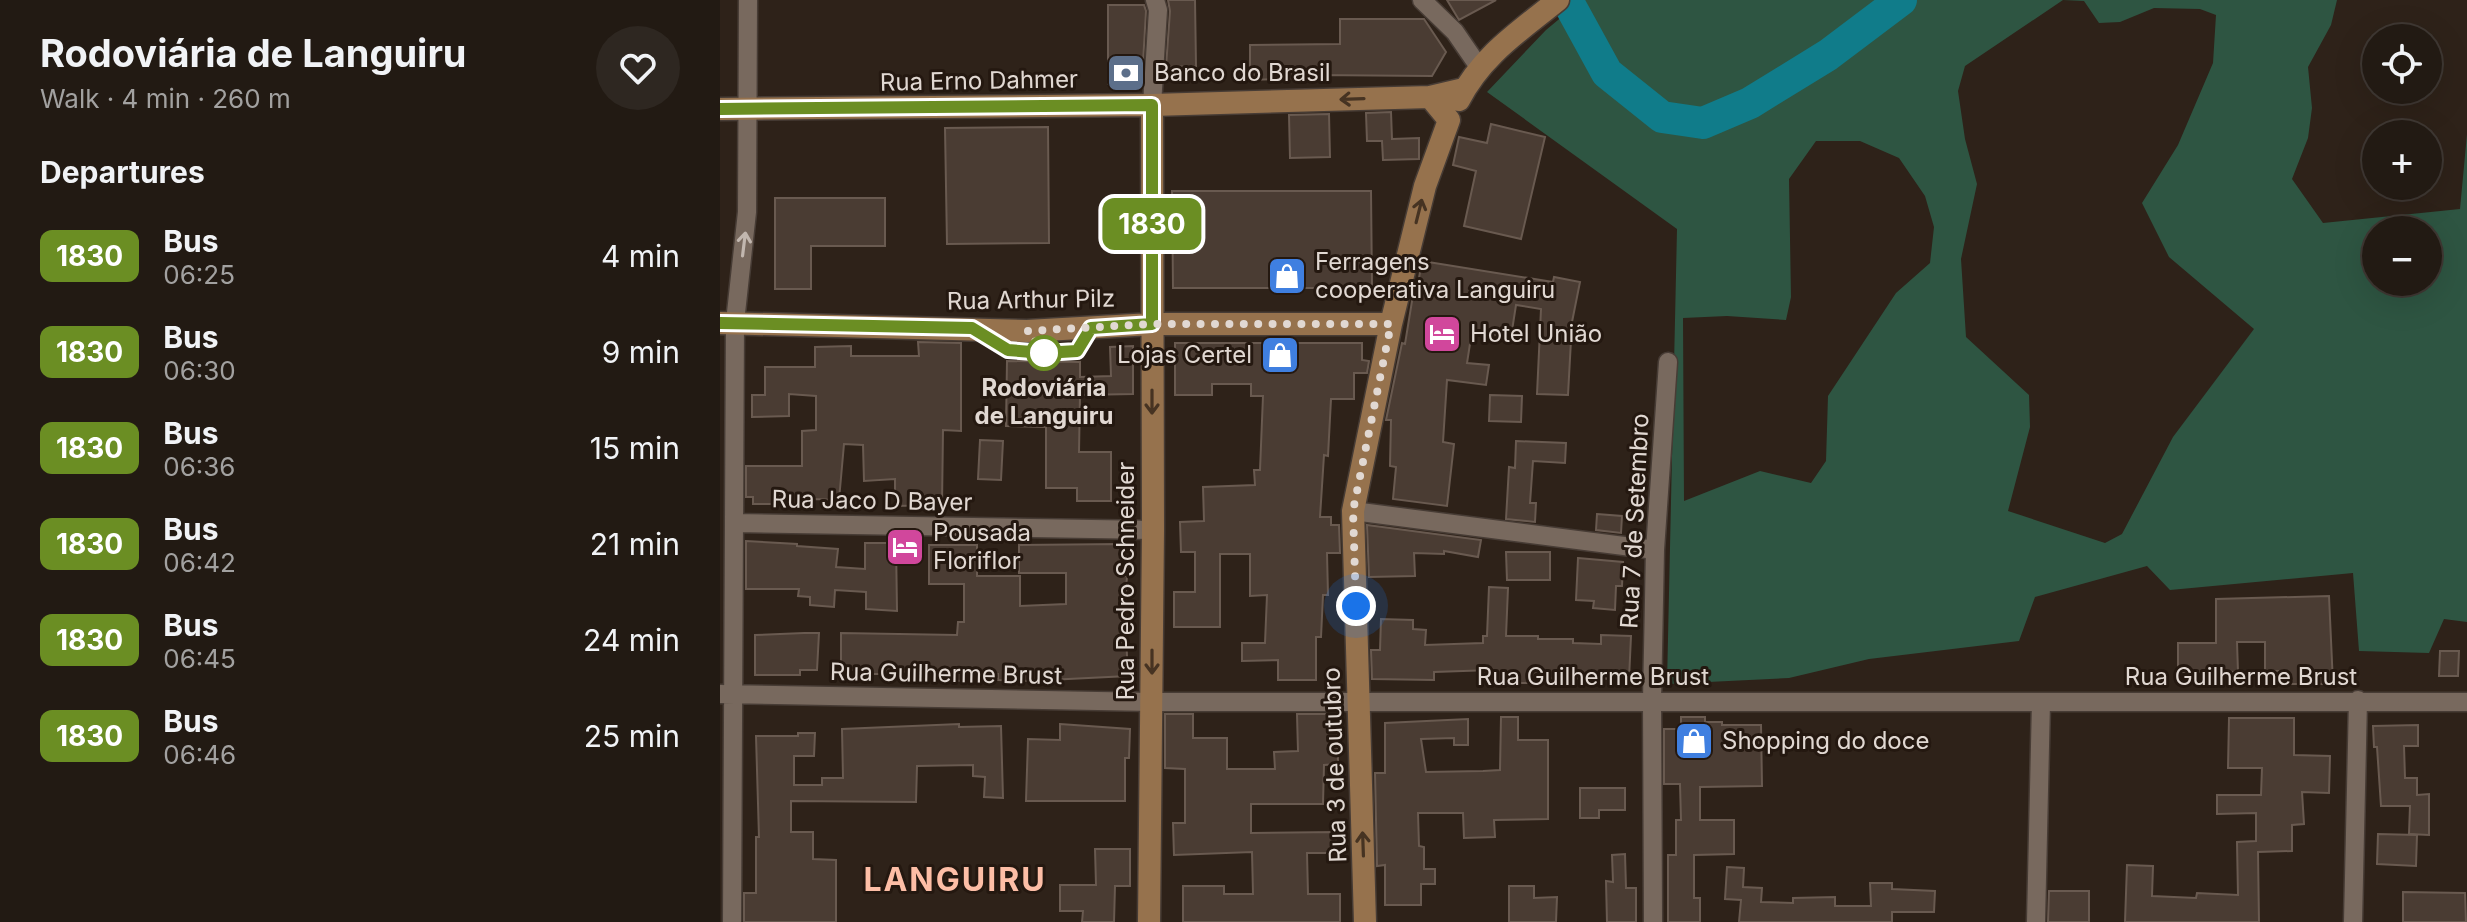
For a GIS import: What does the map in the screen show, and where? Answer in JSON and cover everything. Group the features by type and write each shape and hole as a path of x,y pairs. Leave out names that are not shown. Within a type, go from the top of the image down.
{"main road":[{"name":"Rua 3 de outubro","path":"1365,922 1353,511 1391,324 1425,186 1464,89 1498,46 1558,0"},
{"name":"Rua Erno Dahmer","path":"720,109 1152,105 1430,97 1464,89"},
{"path":"1430,97 1449,120"},
{"name":"Rua Pedro Schneider","path":"1149,922 1153,530 1152,105"},
{"name":"Rua Arthur Pilz","path":"727,322 1027,331 1152,324 1391,324"}],"street":[{"path":"732,922 726,694 735,523 727,322 747,212 748,0"},
{"name":"Rua Pedro Schneider","path":"1152,105 1158,10 1155,0"},
{"path":"1422,0 1455,32 1479,67"},
{"name":"Rua 7 de Setembro","path":"1653,922 1655,550 1668,362"},
{"path":"1353,511 1655,550"},
{"name":"Rua Jaco D Bayer","path":"735,523 1153,530"},
{"name":"Rua Guilherme Brust","path":"726,694 1152,702 2467,702"},
{"path":"2353,922 2358,700"},
{"path":"2036,922 2041,702"}],"green space":[{"path":"1582,0 2063,0 2337,0 2331,25 2308,67 2312,108 2308,138 2292,179 2323,223 2362,219 2362,296 2442,296 2442,216 2392,216 2460,209 2467,134 2467,622 2444,619 2429,653 2359,651 2353,573 2170,590 2147,566 2035,597 2019,641 1869,659 1789,678 1667,684 1677,229 1487,92 1546,30","holes":["2063,0 2084,1 2099,23 2120,22 2154,8 2200,9 2216,15 2213,63 2178,145 2142,203 2169,257 2254,329 2173,437 2122,534 2105,543 2008,511 2030,427 2029,395 1966,337 1961,259 1977,184 1965,139 1958,91 1965,66","1816,141 1860,141 1899,158 1925,196 1934,227 1930,263 1896,293 1828,396 1826,461 1811,483 1760,471 1684,501 1683,318 1727,316 1786,320 1791,297 1789,179"]}],"building":[{"path":"1168,0 1195,0 1196,66 1166,67"},
{"path":"1447,0 1496,0 1459,20"},
{"path":"1108,5 1144,5 1142,80 1137,84 1108,84"},
{"path":"1340,19 1424,19 1446,52 1432,76 1314,75 1314,78 1250,80 1250,45 1340,44"},
{"path":"1391,112 1392,139 1419,138 1419,159 1383,160 1382,141 1367,141 1366,113"},
{"path":"1329,114 1330,157 1290,158 1289,115"},
{"path":"1491,124 1545,137 1521,239 1464,226 1476,171 1453,165 1459,137 1487,143"},
{"path":"1048,127 1049,243 947,244 945,128"},
{"path":"1172,191 1371,191 1372,288 1173,288"},
{"path":"775,198 885,198 885,246 811,246 811,289 775,289"},
{"path":"1422,261 1553,282 1554,277 1580,282 1572,322 1568,395 1537,394 1541,309 1516,305 1511,337 1472,331 1467,363 1489,365 1486,385 1447,380 1443,442 1454,444 1447,506 1393,499 1396,467 1390,466 1391,420 1386,420"},
{"path":"918,342 961,343 961,431 943,430 942,505 895,506 895,479 864,481 863,445 844,444 839,500 812,499 812,504 753,504 753,497 746,497 746,466 802,466 802,431 816,430 816,396 789,394 789,416 752,417 752,395 765,395 765,367 815,367 815,347 851,346 851,356 919,356"},
{"path":"1175,343 1362,343 1362,360 1369,361 1367,373 1354,373 1354,399 1331,399 1320,517 1331,517 1331,525 1339,525 1340,553 1327,553 1328,595 1323,595 1321,637 1316,637 1316,680 1278,680 1278,660 1242,661 1242,643 1265,643 1267,595 1250,596 1250,554 1220,554 1220,627 1174,627 1174,592 1195,592 1195,552 1181,552 1180,522 1204,521 1203,487 1255,485 1254,470 1260,470 1263,396 1251,396 1251,384 1212,384 1212,395 1175,395"},
{"path":"1133,346 1133,394 1080,395 1079,452 1111,452 1111,501 1077,501 1077,488 1046,488 1046,427 1006,426 1007,361 1080,362 1080,377 1111,376 1110,347"},
{"path":"1490,395 1522,396 1521,422 1489,421"},
{"path":"980,440 1003,441 1001,480 978,479"},
{"path":"1516,441 1566,443 1565,463 1533,461 1530,503 1536,503 1535,522 1506,519 1509,467 1515,468"},
{"path":"1597,514 1622,516 1621,533 1596,530"},
{"path":"1367,525 1481,540 1478,557 1444,551 1444,554 1414,553 1415,576 1369,577"},
{"path":"746,541 838,549 836,567 865,569 865,543 896,543 897,611 866,609 866,592 835,590 834,607 810,605 810,597 798,596 799,589 746,589"},
{"path":"1121,544 1121,576 1127,576 1123,636 1126,636 1128,676 1028,681 998,680 998,674 964,673 964,681 940,680 940,673 887,671 887,674 866,674 866,670 841,670 841,633 957,635 958,622 964,622 964,584 929,584 929,545 977,545 977,576 1020,576 1020,606 1066,604 1066,573 1019,573 1019,545"},
{"path":"1506,552 1550,552 1550,580 1507,580"},
{"path":"1578,558 1623,562 1622,586 1616,586 1615,610 1593,608 1594,601 1576,600"},
{"path":"1489,587 1508,588 1506,636 1538,636 1538,639 1573,639 1573,643 1601,644 1601,635 1631,636 1629,679 1538,678 1538,683 1492,683 1492,670 1434,672 1434,680 1372,679 1371,650 1380,650 1381,619 1413,620 1413,629 1426,630 1425,645 1483,643 1483,636 1487,636"},
{"path":"2329,596 2333,684 2278,684 2278,671 2265,671 2265,642 2237,642 2238,672 2178,672 2178,643 2216,643 2216,599"},
{"path":"819,633 817,670 800,670 800,675 755,675 755,635"},
{"path":"2440,651 2459,651 2458,676 2439,676"},
{"path":"1165,714 1193,714 1193,738 1227,738 1227,769 1275,769 1274,752 1298,751 1297,714 1326,714 1327,721 1337,721 1338,764 1324,765 1323,804 1251,804 1251,833 1336,832 1336,853 1307,853 1308,894 1340,894 1340,922 1183,922 1183,886 1224,886 1224,894 1253,894 1252,852 1174,855 1173,823 1185,823 1185,769 1165,768"},
{"path":"1501,717 1518,717 1518,740 1548,740 1548,819 1494,820 1495,837 1464,838 1463,813 1418,813 1419,846 1424,847 1424,869 1435,869 1435,884 1421,884 1421,905 1385,905 1385,865 1377,866 1375,773 1385,773 1385,723 1468,719 1468,745 1454,745 1454,738 1421,739 1426,772 1483,771 1500,770"},
{"path":"1681,717 1705,717 1705,722 1722,722 1722,725 1761,725 1762,786 1700,787 1700,820 1734,820 1734,854 1694,855 1694,898 1700,898 1700,922 1668,922 1668,855 1676,855 1676,820 1681,820 1680,784 1664,784 1664,729 1681,729"},
{"path":"2229,718 2294,718 2294,755 2330,756 2329,793 2302,792 2304,824 2292,825 2292,851 2258,852 2259,922 2125,922 2127,865 2153,866 2152,896 2196,898 2197,893 2238,895 2237,842 2256,841 2256,813 2217,814 2217,795 2261,795 2262,768 2228,768"},
{"path":"959,724 959,727 1001,726 1003,798 984,797 985,777 973,776 973,765 917,766 916,802 791,801 791,832 813,832 813,859 836,860 836,922 744,922 744,893 756,893 756,837 759,837 756,736 815,733 814,756 794,756 794,785 822,785 822,778 843,778 842,729"},
{"path":"1060,724 1130,729 1129,758 1125,758 1125,801 1026,801 1028,739 1060,740"},
{"path":"2418,725 2418,746 2404,746 2405,778 2417,778 2417,795 2429,794 2429,835 2409,834 2410,806 2381,806 2377,747 2374,747 2373,726"},
{"path":"1580,788 1625,788 1625,810 1599,810 1599,818 1580,818"},
{"path":"2378,834 2417,835 2416,866 2377,864"},
{"path":"1095,849 1130,849 1130,886 1115,886 1114,922 1082,922 1083,911 1060,911 1060,885 1096,885"},
{"path":"1625,854 1626,888 1636,888 1636,922 1607,922 1606,881 1613,882 1612,855"},
{"path":"1727,867 1744,868 1743,887 1762,888 1761,902 1793,903 1793,898 1835,897 1835,906 1871,906 1870,883 1892,883 1892,889 1935,891 1934,912 1892,912 1892,922 1739,922 1741,900 1725,899"},
{"path":"1509,886 1534,886 1534,898 1557,897 1556,922 1509,922"},
{"path":"2049,891 2089,891 2089,922 2048,922"},
{"path":"2403,892 2465,893 2466,922 2403,922"}],"waterway":[{"path":"1567,0 1607,73 1662,117 1703,123 1750,103 1828,55 1901,0"}],"bus line":[{"name":"1830","path":"720,109 1152,105 1152,324 1091,328 1077,351 1044,353 1008,350 972,328 720,323"}],"place":[{"name":"Banco do Brasil","path":"1126,73"},
{"name":"Ferragens cooperativa Languiru","path":"1287,276"},
{"name":"Hotel União","path":"1442,334"},
{"name":"Rodoviária de Languiru","path":"1044,353"},
{"name":"Lojas Certel","path":"1280,355"},
{"name":"Pousada Floriflor","path":"905,547"},
{"name":"Shopping do doce","path":"1694,741"}],"district":[{"name":"LANGUIRU","path":"955,880"}],"route":[{"path":"1044,353 1027,331 1152,324 1391,324 1353,511 1356,606"}]}
